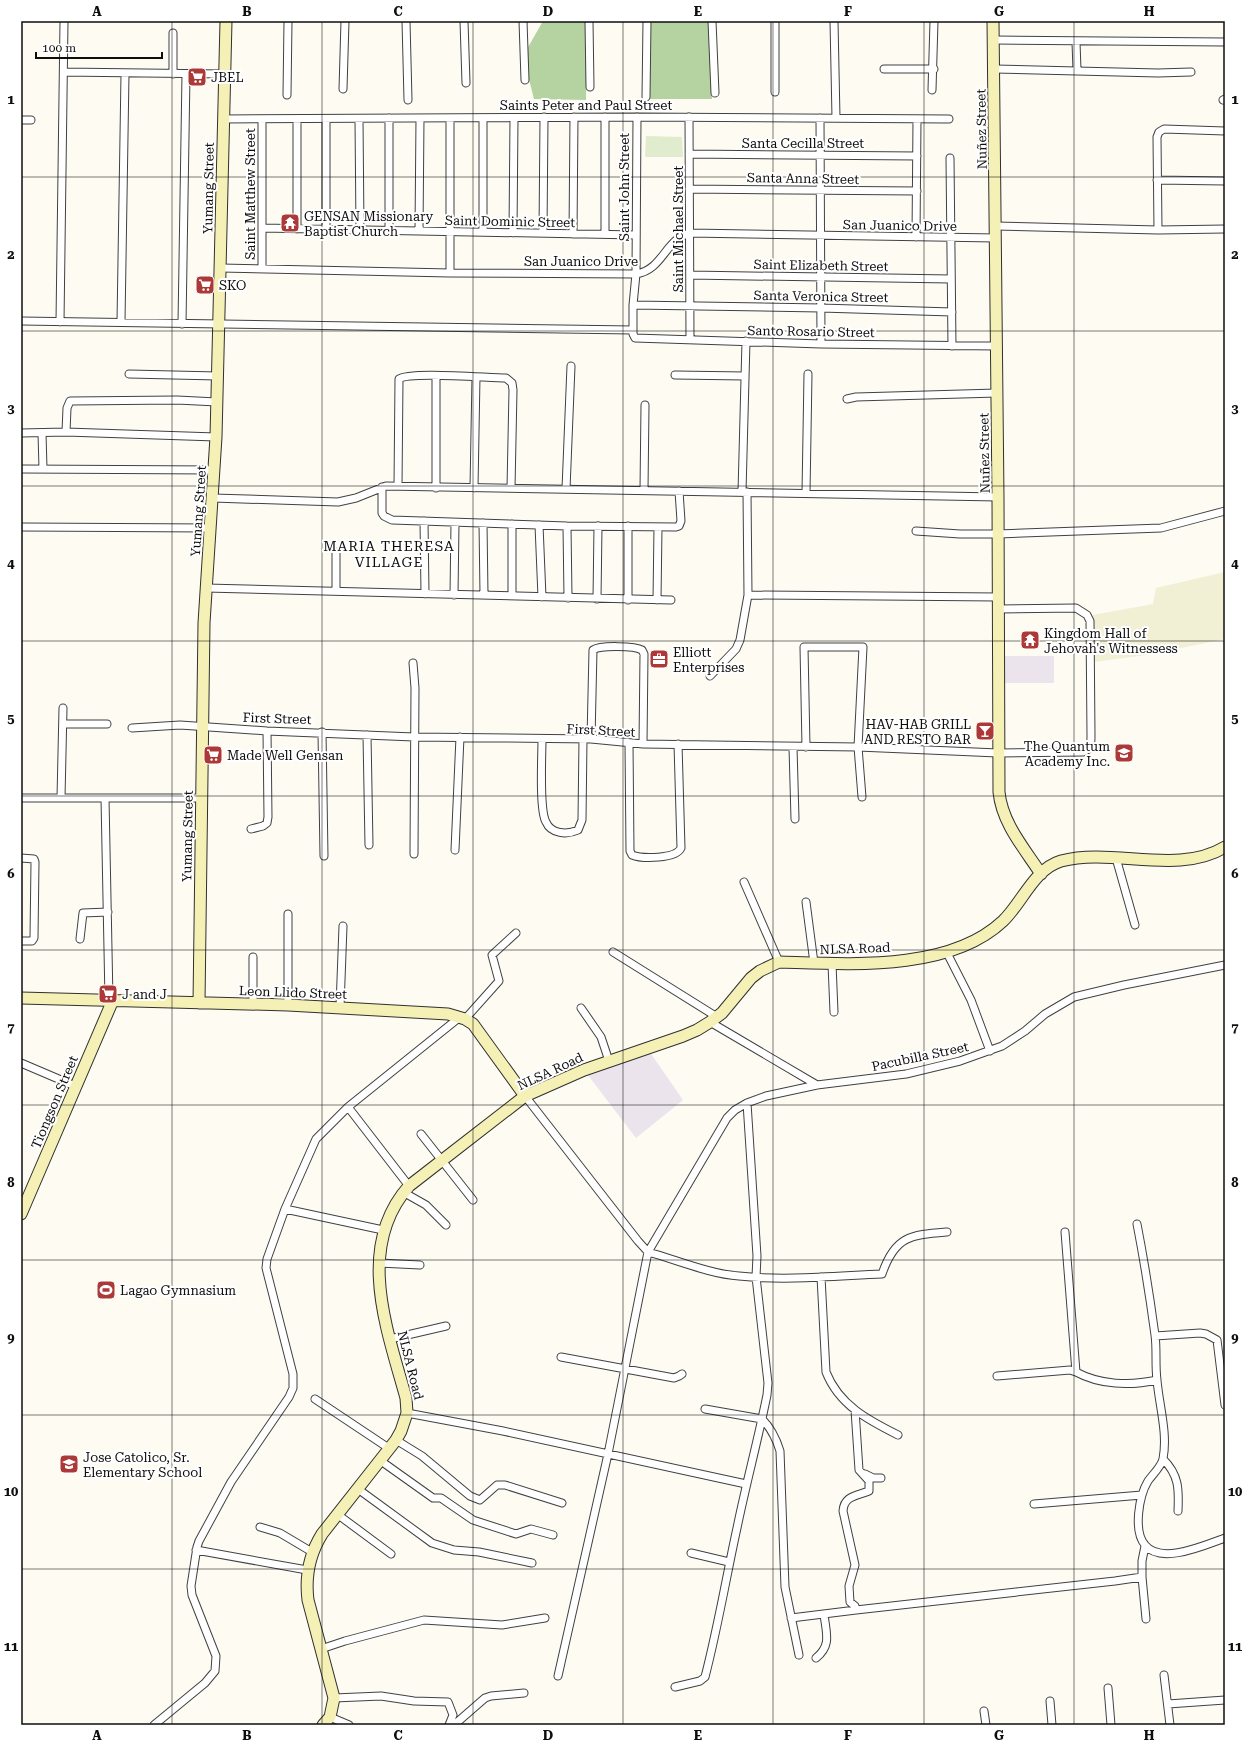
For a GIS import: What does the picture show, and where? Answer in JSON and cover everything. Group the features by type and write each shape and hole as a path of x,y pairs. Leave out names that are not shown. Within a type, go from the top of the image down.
{"main road":[{"name":"Yumang Street","path":"199,1003 202,727 206,588 215,470 226,21"},
{"name":"Nuñez Street","path":"993,21 996,238 999,792 1002,811 1041,874"},
{"name":"NLSA Road","path":"326,1721 334,1698 308,1600 307,1570 312,1552 322,1534 393,1444 402,1431 407,1413 406,1398 390,1339 380,1287 378,1263 383,1230 388,1216 406,1189 525,1096 609,1061 683,1036 714,1019 751,978 760,971 779,962 832,964 882,963 923,957 969,943 993,929 1015,907 1041,874 1050,867 1065,861 1089,857 1184,859 1206,855 1225,847"},
{"name":"Leon Llido Street","path":"21,998 340,1007 435,1012 462,1018"},
{"name":"Tiongson Street","path":"21,1214 111,1000"},
{"path":"462,1018 473,1024 525,1096"}],"street":[{"path":"60,322 64,21"},
{"path":"287,95 288,21"},
{"path":"343,89 345,21"},
{"path":"406,21 408,100"},
{"path":"464,21 466,83"},
{"path":"523,21 525,80"},
{"path":"589,21 590,86"},
{"path":"646,97 648,21"},
{"path":"712,21 715,93"},
{"path":"775,21 775,92"},
{"path":"834,21 836,118"},
{"path":"932,90 934,69 934,21"},
{"path":"173,74 174,33"},
{"path":"994,40 1076,42 1225,42"},
{"path":"1076,42 1077,70"},
{"path":"884,69 934,69"},
{"path":"994,69 1158,73 1191,72"},
{"path":"64,72 125,74 224,74"},
{"path":"122,322 125,74"},
{"path":"182,324 186,74"},
{"path":"543,233 544,117"},
{"name":"Saints Peter and Paul Street","path":"223,119 544,117 949,119"},
{"path":"573,234 574,117"},
{"path":"604,234 605,117"},
{"name":"Saint John Street","path":"633,330 633,305 636,274 636,117"},
{"name":"Saint Michael Street","path":"689,117 690,340"},
{"path":"359,118 360,230"},
{"path":"389,118 389,230"},
{"path":"419,231 420,118"},
{"path":"450,118 450,273"},
{"path":"483,118 483,232"},
{"path":"513,233 514,118"},
{"path":"820,118 821,344"},
{"name":"Saint Matthew Street","path":"262,119 262,269"},
{"path":"296,119 297,229"},
{"path":"326,119 326,229"},
{"path":"916,237 917,119"},
{"path":"21,120 31,120"},
{"path":"1158,230 1157,137 1161,130 1225,131"},
{"name":"Santa Cecilla Street","path":"690,154 917,156"},
{"path":"950,158 952,346"},
{"path":"1157,180 1225,181"},
{"name":"Santa Anna Street","path":"690,189 917,191"},
{"path":"995,226 1158,230 1225,229"},
{"name":"Saint Dominic Street","path":"262,228 636,235"},
{"name":"San Juanico Drive","path":"221,268 450,273 636,274 645,273 653,268 678,237 690,233 996,238"},
{"name":"Saint Elizabeth Street","path":"690,275 952,279"},
{"name":"Santa Veronica Street","path":"633,305 952,312"},
{"path":"21,321 633,330"},
{"name":"Santo Rosario Street","path":"633,330 634,337 636,339 821,344 996,346"},
{"path":"710,676 736,649 740,640 748,595 744,492 744,376 746,341"},
{"path":"566,489 571,366"},
{"path":"129,374 218,376"},
{"path":"806,493 808,374"},
{"path":"675,375 744,376"},
{"path":"398,486 399,379 406,376 436,376 506,378 512,383 511,488"},
{"path":"436,376 436,488"},
{"path":"474,488 476,378"},
{"path":"847,399 856,396 997,393"},
{"path":"66,432 67,408 70,401 177,400 217,402"},
{"path":"644,490 645,405"},
{"path":"21,433 66,432 216,437"},
{"path":"42,433 43,469"},
{"path":"21,469 215,470"},
{"path":"213,498 338,502 356,498 382,487 398,486 436,488 644,490 998,497"},
{"path":"382,487 381,508 384,516 392,520 567,526 679,526 681,522 679,491"},
{"path":"916,531 960,534 998,534 1161,528 1225,511"},
{"path":"424,522 425,594"},
{"path":"454,594 455,523"},
{"path":"483,523 484,595"},
{"path":"512,524 512,596"},
{"path":"539,525 542,597"},
{"path":"567,526 568,598"},
{"path":"597,599 598,526"},
{"path":"628,526 628,600"},
{"path":"21,527 211,528"},
{"path":"657,600 658,527"},
{"path":"336,552 336,591"},
{"path":"206,588 671,600"},
{"path":"748,595 998,597"},
{"name":"First Street","path":"132,728 180,725 267,731 322,732 414,737 591,739 643,744 858,747 998,753 1083,752 1090,748 1090,621 1087,614 1076,608 998,609"},
{"path":"591,739 593,650 601,647 634,647 642,650 644,654 643,744"},
{"path":"806,747 804,647 863,647 858,747 862,798"},
{"path":"413,663 415,688 414,854"},
{"path":"61,798 63,708"},
{"path":"63,724 107,724"},
{"path":"251,829 263,826 267,823 268,817 267,731"},
{"path":"322,732 324,856"},
{"path":"367,735 369,845"},
{"path":"455,850 460,737"},
{"path":"542,739 542,802 545,821 548,827 557,832 573,832 578,830 582,820 583,739"},
{"path":"629,743 630,851 632,855 639,858 674,855 679,852 681,848 678,744"},
{"path":"793,747 795,819"},
{"path":"21,798 202,798"},
{"path":"105,798 111,1000"},
{"path":"21,858 32,858 35,862 34,938 32,941 21,941"},
{"path":"1116,858 1135,925"},
{"path":"744,882 779,962"},
{"path":"806,902 814,963"},
{"path":"80,939 83,913 108,912"},
{"path":"288,914 288,1005"},
{"path":"340,1007 343,926"},
{"path":"154,1725 205,1683 215,1671 216,1656 192,1595 191,1586 196,1550 199,1541 231,1482 289,1397 293,1388 293,1374 266,1268 267,1259 285,1209 316,1139 348,1107 462,1018 499,981 492,955 516,933"},
{"path":"946,951 971,1000 990,1051"},
{"path":"613,952 817,1086"},
{"path":"253,957 253,1004"},
{"path":"832,964 834,1012"},
{"name":"Pacubilla Street","path":"558,1676 608,1454 648,1252 727,1118 735,1110 747,1103 766,1096 817,1086 906,1074 960,1061 990,1051 1010,1042 1045,1014 1074,997 1124,985 1225,965"},
{"path":"581,1008 601,1036 609,1061"},
{"path":"21,1063 75,1086"},
{"path":"525,1096 638,1242 648,1252 723,1274 756,1277 821,1277 882,1274 888,1258 896,1246 908,1239 927,1234 947,1232"},
{"path":"675,1687 700,1681 706,1677 719,1621 729,1562 767,1395 768,1383 756,1277 757,1256 747,1103"},
{"path":"348,1107 406,1189 430,1208 446,1225"},
{"path":"421,1134 473,1200"},
{"path":"285,1209 383,1230"},
{"path":"1138,1224 1155,1336 1157,1380 1163,1424 1163,1460 1148,1482 1140,1503 1139,1529 1145,1546 1142,1562 1142,1577 1146,1619"},
{"path":"1065,1232 1076,1372"},
{"path":"378,1263 420,1265"},
{"path":"821,1277 826,1372 830,1383 839,1395 855,1410 898,1435"},
{"path":"390,1339 446,1326"},
{"path":"1155,1336 1200,1333 1206,1334 1217,1340 1225,1405"},
{"path":"561,1356 674,1378 682,1374"},
{"path":"997,1376 1070,1370 1088,1379 1118,1383 1145,1383 1157,1380"},
{"path":"315,1399 393,1444 422,1456 439,1472 470,1496 480,1500 497,1485 505,1485 562,1503"},
{"path":"705,1408 762,1419 768,1424 776,1439 780,1451 785,1587 799,1654"},
{"path":"855,1410 860,1470 868,1481 869,1491 848,1499 844,1503 843,1511 855,1564 849,1586 850,1602 855,1606 856,1610"},
{"path":"407,1413 504,1431 746,1484"},
{"path":"1163,1460 1176,1475 1178,1488 1178,1511"},
{"path":"381,1461 433,1498 441,1498 473,1520 516,1534 531,1529 553,1535"},
{"path":"860,1470 873,1478 881,1478"},
{"path":"358,1489 432,1543 454,1550 479,1552 532,1563"},
{"path":"1034,1504 1142,1495"},
{"path":"337,1514 391,1554"},
{"path":"260,1527 280,1533 312,1552"},
{"path":"1145,1546 1151,1550 1163,1554 1175,1554 1225,1538"},
{"path":"196,1550 307,1570"},
{"path":"691,1553 729,1562"},
{"path":"791,1618 1142,1577"},
{"path":"816,1658 823,1652 827,1645 824,1614"},
{"path":"321,1649 424,1620 502,1625 545,1618"},
{"path":"1164,1675 1170,1725"},
{"path":"1108,1688 1111,1725"},
{"path":"454,1725 485,1698 491,1696 524,1694"},
{"path":"334,1698 381,1696 414,1701 448,1702 453,1715 449,1725"},
{"path":"1168,1704 1225,1700"},
{"path":"1050,1701 1052,1725"},
{"path":"984,1711 986,1725"},
{"path":"326,1721 349,1725"}],"shaded area":[{"path":"1225,572 1225,639 1146,655 1094,662 1093,615 1153,604 1156,588"},
{"path":"1004,656 1054,656 1054,683 1004,683"},
{"path":"647,1048 683,1100 636,1138 584,1070"}],"green space":[{"path":"543,21 587,21 586,100 534,99 523,56"},
{"path":"649,21 712,21 712,99 646,99"},
{"path":"646,136 682,137 683,157 645,157"}],"place":[{"name":"JBEL","path":"197,77"},
{"name":"GENSAN Missionary Baptist Church","path":"290,223"},
{"name":"SKO","path":"205,285"},
{"name":"Kingdom Hall of Jehovah's Witnessess","path":"1030,640"},
{"name":"Elliott Enterprises","path":"659,659"},
{"name":"HAV-HAB GRILL AND RESTO BAR","path":"985,731"},
{"name":"The Quantum Academy Inc.","path":"1124,753"},
{"name":"Made Well Gensan","path":"213,755"},
{"name":"J and J","path":"108,994"},
{"name":"Lagao Gymnasium","path":"106,1290"},
{"name":"Jose Catolico, Sr. Elementary School","path":"69,1464"}],"district":[{"name":"MARIA THERESA VILLAGE","path":"389,554"}]}
